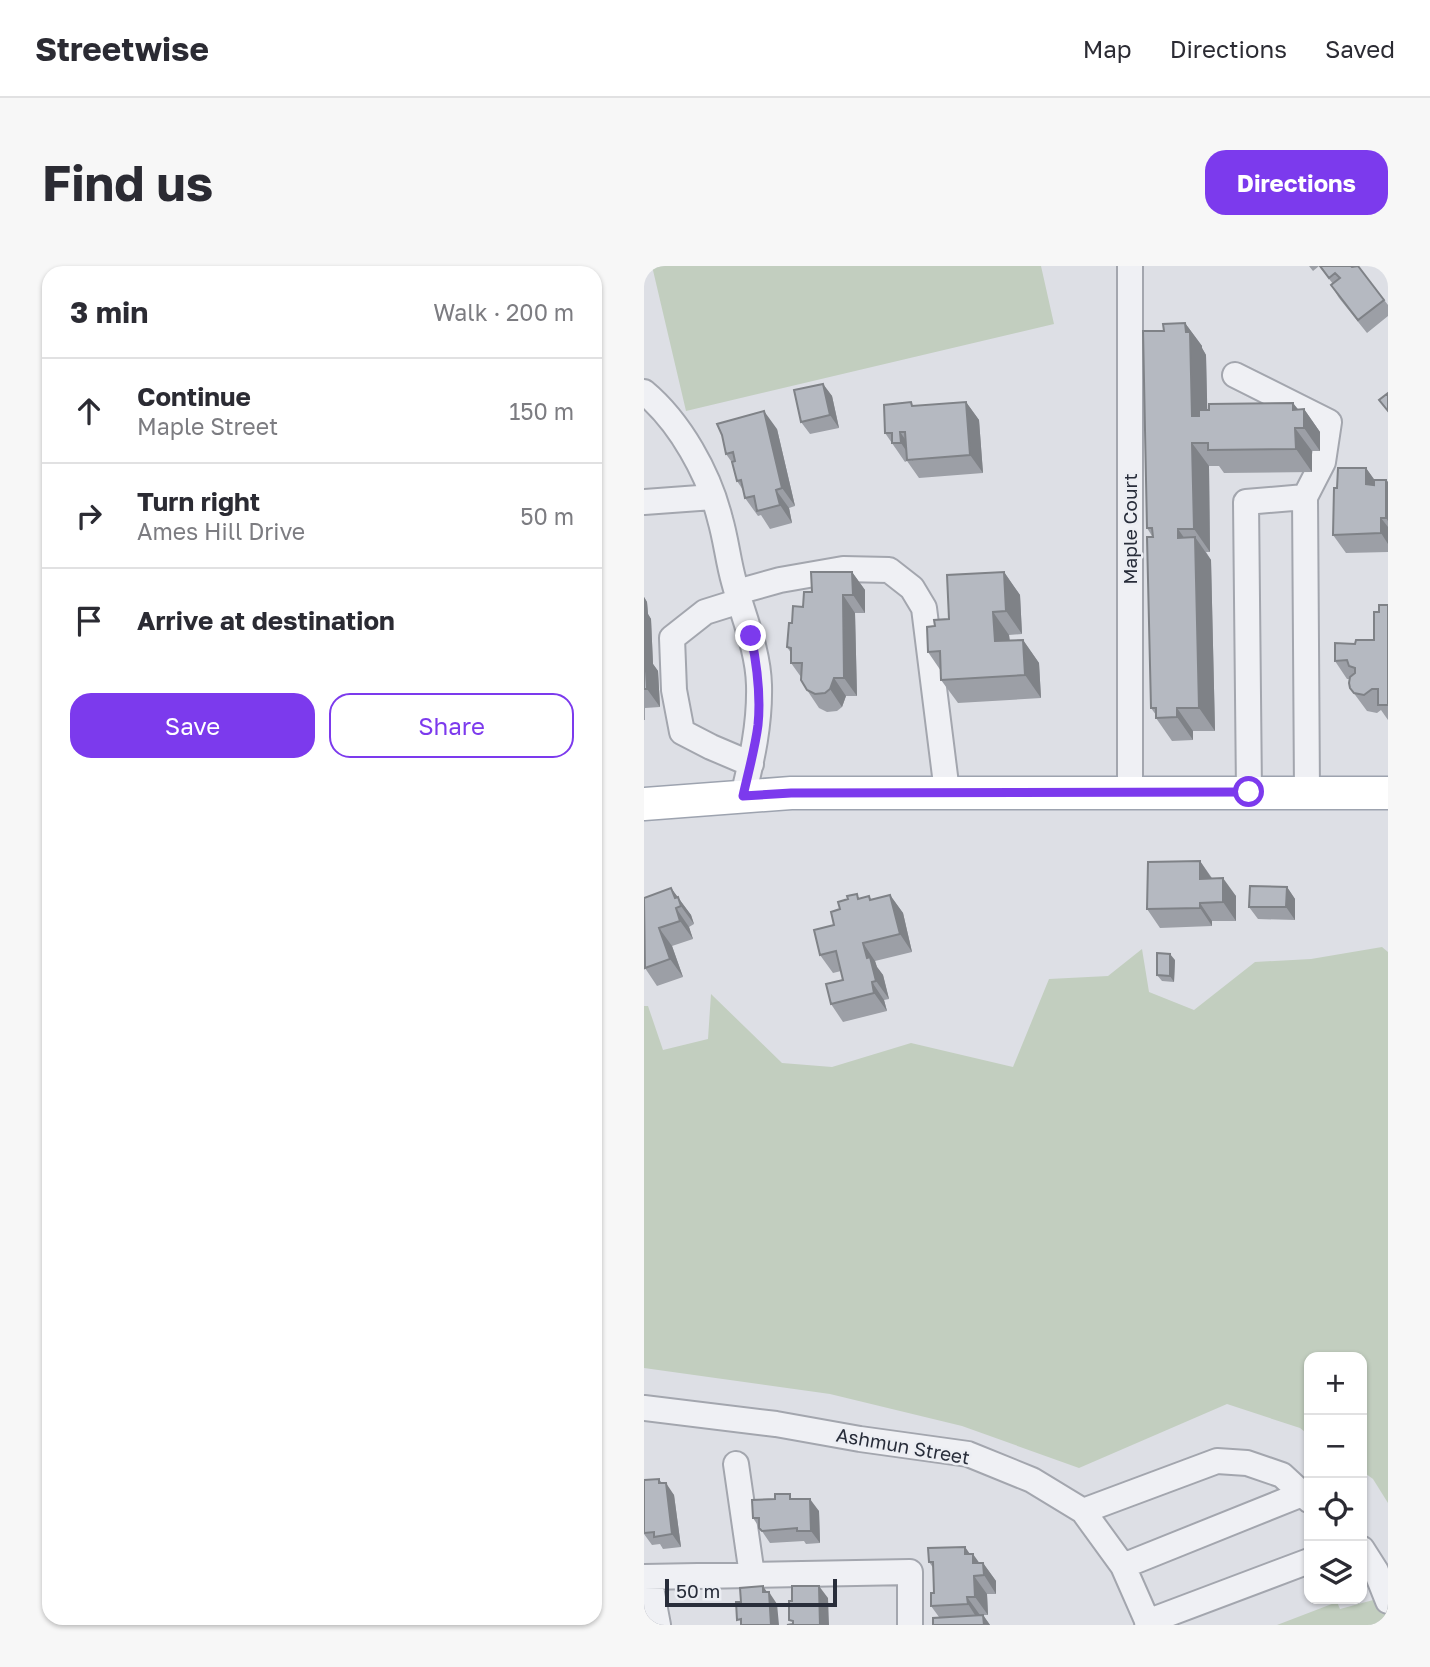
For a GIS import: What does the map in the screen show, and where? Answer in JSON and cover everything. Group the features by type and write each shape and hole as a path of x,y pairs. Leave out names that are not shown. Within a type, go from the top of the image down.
{"main road":[{"path":"644,804 791,793 1388,793"}],"street":[{"name":"Maple Court","path":"1130,266 1130,792"},
{"path":"1235,374 1329,422 1323,462 1305,497 1307,792"},
{"path":"644,392 663,411 702,470 720,517 751,636 759,683 758,722 743,796"},
{"path":"644,502 713,497"},
{"path":"1249,792 1246,502 1305,497"},
{"path":"751,764 682,732 674,690 673,638 705,612 780,580 843,569 889,570 912,588 924,608 947,792"},
{"name":"Ashmun Street","path":"644,1408 776,1424 968,1454 1032,1480 1083,1511 1123,1566 1148,1623"},
{"path":"1083,1511 1216,1461 1247,1463 1282,1475 1304,1495"},
{"path":"736,1464 752,1575"},
{"path":"1123,1566 1304,1498"},
{"path":"1367,1557 1388,1601"},
{"path":"1148,1623 1304,1563"},
{"path":"657,1625 646,1577 910,1572 910,1625"}],"green space":[{"path":"652,266 1041,266 1054,324 686,411"},
{"path":"1382,947 1388,952 1388,1503 1373,1479 1367,1475 1367,1352 1304,1352 1304,1431 1227,1404 1079,1468 962,1426 830,1394 644,1368 644,1006 648,1006 663,1050 708,1039 711,994 782,1063 832,1067 911,1043 1013,1067 1049,979 1108,976 1142,949 1149,992 1194,1010 1255,962 1311,959"},
{"path":"1388,1596 1388,1625 1277,1625 1332,1604 1338,1604 1340,1609 1367,1604 1367,1602"}],"building":[{"path":"1320,266 1358,266 1384,300 1358,320 1331,285 1340,278 1335,273 1329,278"},
{"path":"1185,323 1186,332 1190,332 1192,416 1199,416 1199,410 1209,410 1209,404 1293,403 1293,410 1304,409 1304,428 1295,428 1296,449 1208,450 1208,443 1192,443 1194,529 1178,529 1178,538 1195,537 1199,708 1177,708 1177,717 1156,718 1156,708 1151,708 1147,537 1153,537 1152,528 1147,528 1143,331 1164,331 1163,324"},
{"path":"823,384 830,415 801,422 794,390"},
{"path":"1388,393 1388,411 1379,400"},
{"path":"911,402 912,406 966,402 970,455 907,460 905,432 900,432 901,443 892,443 892,433 885,433 884,405"},
{"path":"764,411 782,488 776,490 780,505 757,511 754,496 745,498 741,480 737,481 732,462 735,461 733,452 726,454 717,424"},
{"path":"1338,468 1366,468 1366,484 1374,485 1374,480 1386,480 1386,518 1381,518 1381,533 1333,535 1334,488 1337,488"},
{"path":"811,572 852,572 853,595 843,595 844,678 834,678 830,689 825,693 815,694 807,690 801,680 802,663 791,663 791,648 787,647 793,606 803,607 804,592 812,592"},
{"path":"1004,572 1006,611 993,612 995,641 1023,640 1025,675 941,680 940,651 928,652 927,627 935,626 934,620 949,619 947,575"},
{"path":"1379,605 1388,605 1388,705 1378,705 1378,689 1372,689 1364,695 1354,693 1349,683 1355,668 1349,666 1347,660 1335,661 1335,643 1355,644 1356,640 1374,640 1374,612 1379,612"},
{"path":"645,653 647,689 644,689"},
{"path":"1200,861 1200,879 1223,878 1223,902 1200,903 1200,908 1147,909 1148,862"},
{"path":"1250,886 1287,887 1286,907 1249,907"},
{"path":"671,888 681,906 676,908 680,921 659,928 670,959 645,968 644,898"},
{"path":"857,894 858,899 869,896 870,900 890,895 900,934 863,943 876,981 872,982 874,993 831,1004 826,984 843,980 836,951 820,955 814,930 834,925 831,912 840,909 838,902"},
{"path":"1157,953 1170,954 1170,976 1157,975"},
{"path":"659,1479 659,1483 666,1483 672,1534 654,1537 654,1532 644,1533 644,1480"},
{"path":"775,1494 790,1494 790,1499 810,1499 811,1531 797,1531 797,1528 762,1531 759,1528 759,1518 753,1518 752,1500 775,1499"},
{"path":"965,1547 965,1554 973,1554 973,1563 983,1563 984,1575 974,1576 975,1597 967,1597 968,1604 931,1606 931,1593 934,1593 933,1562 929,1562 928,1548"},
{"path":"763,1586 763,1592 769,1592 771,1625 741,1625 741,1619 737,1620 736,1602 741,1602 740,1588"},
{"path":"792,1586 819,1586 820,1625 787,1625 793,1624 793,1621 789,1620"},
{"path":"983,1615 984,1625 933,1625 933,1618"}],"route":[{"path":"751,636 759,683 758,722 743,796 791,793 1249,792"}]}
